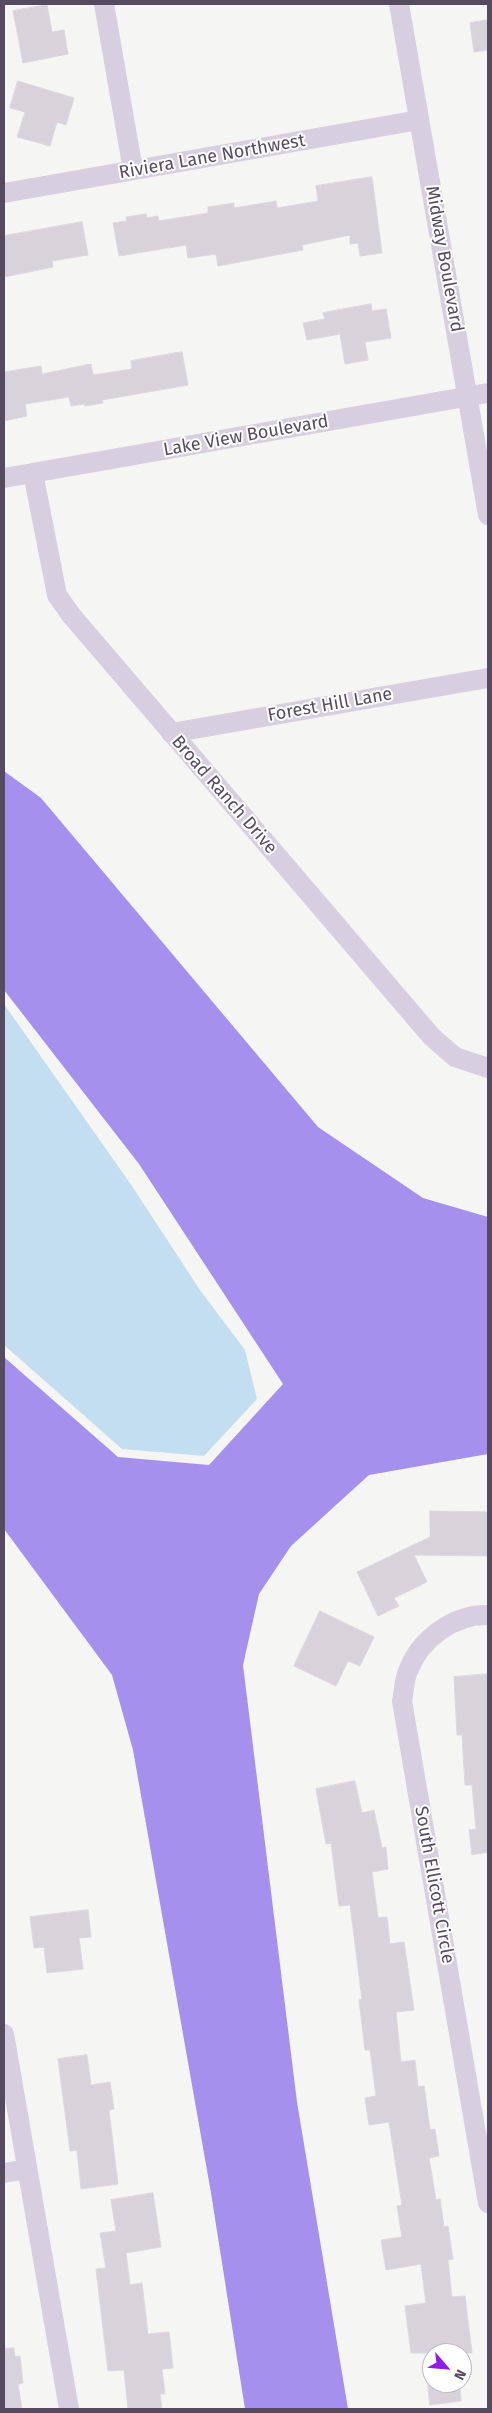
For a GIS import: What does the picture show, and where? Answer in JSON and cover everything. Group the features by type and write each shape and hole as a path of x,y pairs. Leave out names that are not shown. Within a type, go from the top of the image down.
{"street":[{"path":"104,4 133,170"},
{"name":"Midway Boulevard","path":"399,4 488,515"},
{"name":"Riviera Lane Northwest","path":"4,193 419,120"},
{"name":"Lake View Boulevard","path":"4,478 488,393"},
{"name":"Broad Ranch Drive","path":"33,473 58,595 71,615 432,1038 455,1057 488,1068"},
{"name":"Forest Hill Lane","path":"171,733 488,678"},
{"name":"South Ellicott Circle","path":"488,1615 477,1615 448,1625 424,1644 408,1671 402,1701 488,2203"},
{"path":"4,2034 69,2409"},
{"path":"4,2173 27,2169"}],"shaded area":[{"path":"4,771 41,798 318,1127 423,1198 488,1217 488,1454 369,1475 291,1546 259,1594 243,1665 297,2102 348,2409 245,2409 211,2193 133,1750 112,1675 4,1529 4,1357 118,1457 209,1465 283,1384 139,1164 4,990"},
{"path":"4,1004 132,1186 200,1290 245,1350 257,1399 204,1456 122,1449 4,1345"}],"building":[{"path":"47,5 52,32 64,30 68,54 23,63 13,11"},
{"path":"488,20 488,50 474,52 470,23"},
{"path":"18,81 74,98 66,125 57,122 50,146 17,137 25,112 10,108"},
{"path":"372,177 382,253 360,256 358,243 350,244 350,235 302,245 303,250 218,266 216,254 188,258 186,245 119,256 113,223 127,221 126,217 146,214 147,218 158,216 159,221 208,213 208,207 234,203 234,208 276,201 277,208 318,201 316,186"},
{"path":"82,222 88,255 52,261 53,267 4,277 4,236"},
{"path":"371,304 372,311 386,309 391,338 365,342 368,360 345,364 340,334 307,340 303,323 325,319 323,313"},
{"path":"182,352 188,385 102,400 103,403 85,406 84,404 71,406 69,397 25,404 27,416 4,421 4,372 41,366 42,374 91,364 93,375 132,369 131,361"},
{"path":"430,1511 488,1512 488,1556 414,1555 427,1582 394,1598 399,1606 378,1616 357,1572 430,1537"},
{"path":"320,1611 374,1637 360,1666 348,1661 336,1686 294,1666"},
{"path":"488,1674 488,1852 472,1855 469,1830 476,1829 472,1785 465,1785 462,1735 457,1735 454,1677"},
{"path":"355,1781 362,1813 374,1810 382,1848 386,1847 388,1869 372,1872 378,1918 387,1917 390,1944 404,1942 414,2010 396,2012 401,2062 415,2060 418,2087 424,2086 430,2130 435,2129 439,2156 429,2158 436,2200 440,2199 444,2227 448,2226 453,2259 448,2260 452,2297 465,2296 471,2343 422,2343 422,2353 411,2353 405,2306 426,2303 421,2264 386,2270 381,2240 402,2237 397,2206 402,2205 389,2122 369,2125 365,2098 376,2096 370,2050 365,2050 359,2000 362,1999 350,1905 339,1906 331,1843 326,1844 316,1789"},
{"path":"88,1910 91,1937 79,1938 83,1969 47,1973 44,1947 34,1948 30,1917"},
{"path":"87,2055 91,2085 110,2082 114,2109 109,2110 118,2184 81,2189 77,2150 70,2151 58,2059"},
{"path":"153,2193 161,2247 126,2253 130,2285 142,2283 148,2334 169,2332 173,2368 162,2369 165,2394 160,2394 162,2409 128,2409 124,2370 108,2371 96,2269 106,2268 100,2233 116,2231 111,2200"},
{"path":"14,2348 15,2357 20,2356 23,2383 18,2384 22,2409 4,2409 4,2349"},
{"path":"429,2393 461,2393 461,2401 430,2405"}]}
